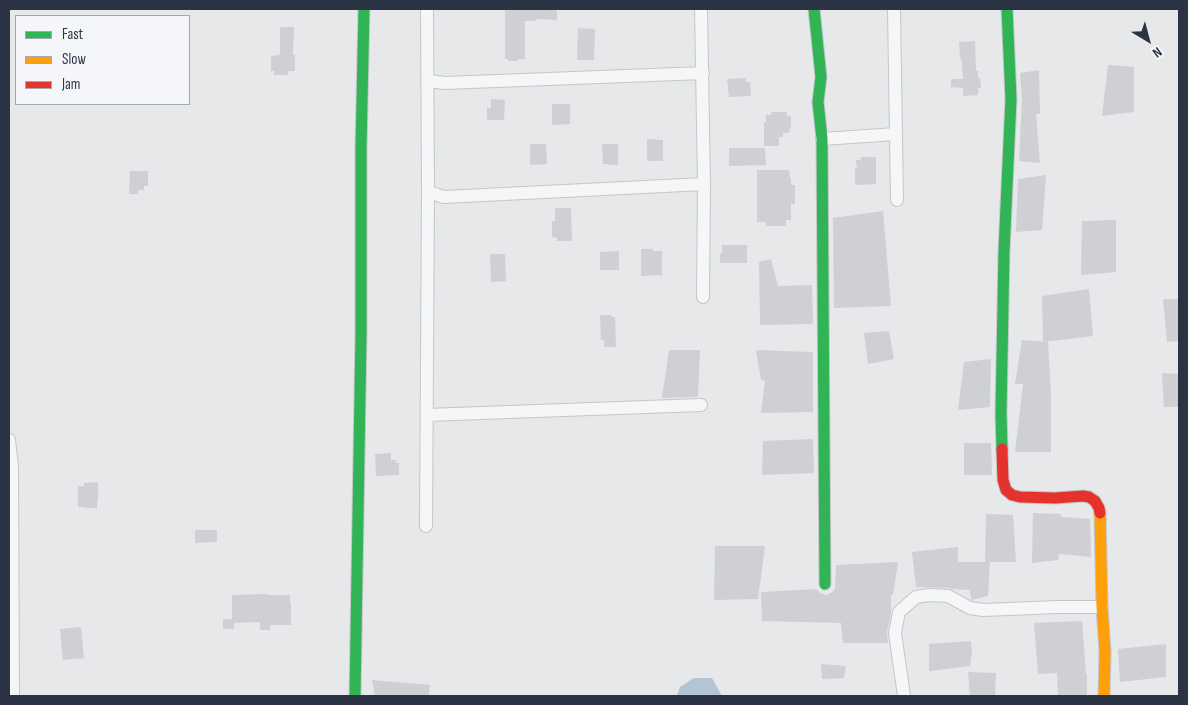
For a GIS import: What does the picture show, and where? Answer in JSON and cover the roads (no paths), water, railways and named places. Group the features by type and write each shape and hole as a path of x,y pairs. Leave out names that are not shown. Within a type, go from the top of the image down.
{"street":[{"path":"355,696 364,9"},
{"path":"426,526 427,9"},
{"path":"701,9 704,184 703,297"},
{"path":"814,9 821,77 818,102 822,139 825,584"},
{"path":"894,9 897,200"},
{"path":"1008,9 1011,99 1004,251 1001,405 1003,480 1006,490 1020,497 1055,498 1083,496 1095,501 1099,508 1101,517 1102,607 1105,652 1104,696"},
{"path":"428,81 445,83 703,73"},
{"path":"822,139 896,134"},
{"path":"428,192 444,197 704,184"},
{"path":"427,414 701,404"},
{"path":"9,447 12,476 13,696"},
{"path":"904,696 895,632 899,612 916,597 929,594 948,596 970,608 984,610 1102,607"}],"water":[{"path":"694,678 712,678 722,696 677,696 680,687"}]}
